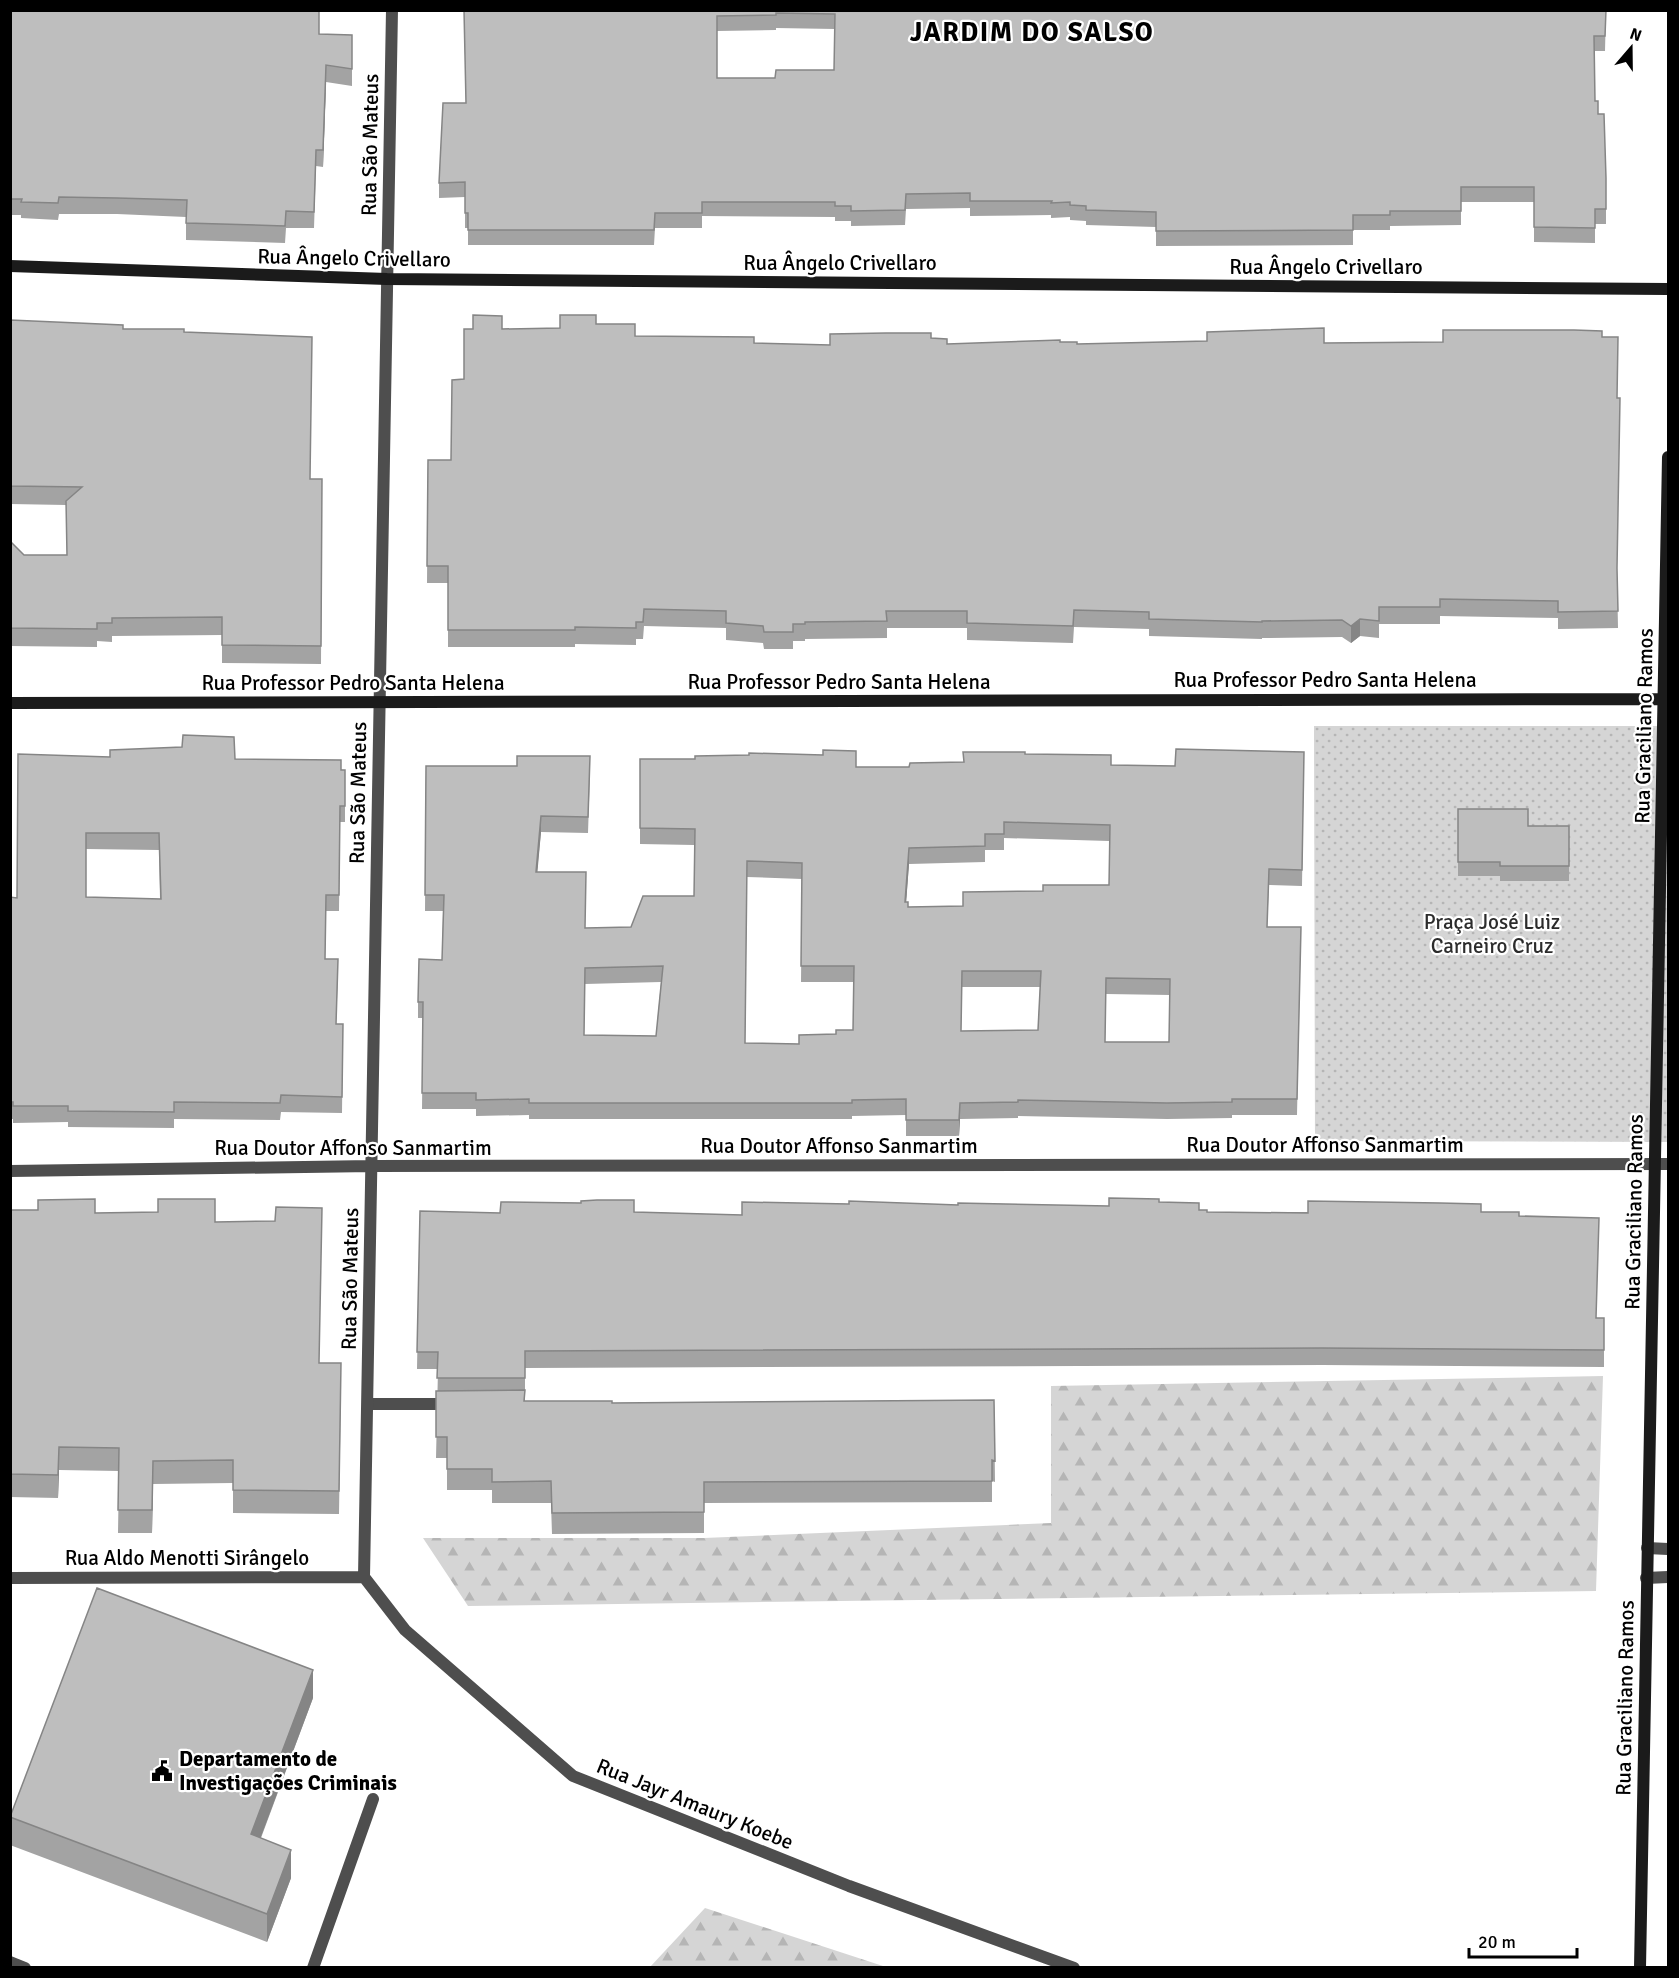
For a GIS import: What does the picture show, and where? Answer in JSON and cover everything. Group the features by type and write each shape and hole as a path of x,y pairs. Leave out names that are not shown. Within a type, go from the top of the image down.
{"street":[{"name":"Rua São Mateus","path":"364,1577 392,10"},
{"name":"Rua Ângelo Crivellaro","path":"10,266 387,279 1668,289"},
{"name":"Rua Graciliano Ramos","path":"1640,1968 1646,1578 1666,699 1668,457"},
{"name":"Rua Professor Pedro Santa Helena","path":"10,703 1666,699"},
{"name":"Rua Doutor Affonso Sanmartim","path":"10,1171 372,1166 1668,1164"},
{"path":"368,1404 466,1404"},
{"path":"1647,1548 1668,1548"},
{"name":"Rua Aldo Menotti Sirângelo","path":"10,1578 364,1577"},
{"name":"Rua Jayr Amaury Koebe","path":"364,1577 405,1630 573,1776 849,1886 1074,1968"},
{"path":"1646,1578 1668,1577"},
{"path":"313,1968 373,1798"},
{"path":"10,1962 26,1968"}],"green space":[{"name":"Praça José Luiz Carneiro Cruz","path":"1314,726 1668,726 1668,1142 1315,1141"},
{"path":"1603,1376 1596,1591 468,1606 423,1538 704,1538 1051,1523 1051,1386"},
{"path":"705,1908 886,1967 650,1967"}],"building":[{"path":"10,10 319,10 319,34 352,35 352,69 326,65 323,150 316,150 314,212 286,211 285,226 186,223 187,200 59,197 58,203 21,202 22,199 10,199"},
{"path":"464,10 1606,10 1605,36 1594,36 1595,101 1598,101 1598,114 1604,114 1606,209 1595,209 1595,228 1534,227 1534,187 1461,187 1461,211 1390,211 1390,215 1353,215 1353,230 1156,231 1156,212 1086,210 1086,206 1070,205 1070,202 970,201 970,193 906,194 905,210 851,211 851,206 835,206 835,202 702,202 702,213 655,213 654,230 468,230 468,213 465,213 465,182 439,183 443,103 466,103","holes":["776,13 835,14 834,70 776,70 775,78 717,78 717,16 776,15"]},
{"path":"473,315 502,316 502,329 560,328 560,315 596,315 596,324 635,324 635,336 754,337 754,343 830,345 830,334 931,333 931,338 947,339 947,344 1060,340 1060,342 1077,342 1077,344 1207,341 1207,332 1324,328 1324,343 1443,342 1443,330 1602,331 1602,337 1618,337 1617,398 1620,398 1618,611 1558,612 1558,601 1440,599 1440,607 1379,607 1379,621 1360,619 1351,626 1342,620 1262,622 1149,619 1149,612 1074,610 1073,626 967,623 967,611 886,611 887,621 805,622 805,624 793,624 793,632 764,632 763,626 726,623 726,611 644,609 643,622 636,622 636,628 448,630 448,566 427,566 428,460 451,460 452,380 464,379 464,329 473,329"},
{"path":"10,320 123,325 123,329 184,329 184,332 312,337 310,479 322,479 321,646 222,645 222,617 112,618 112,623 97,623 97,629 10,628 10,541 24,555 67,555 66,501 82,487 10,486"},
{"path":"183,735 234,737 235,759 341,760 341,770 345,770 345,806 340,806 339,895 326,895 325,959 338,959 336,1024 343,1024 342,1097 281,1095 280,1103 174,1102 174,1112 68,1111 68,1106 13,1106 13,1102 10,1102 10,897 17,898 18,754 110,757 110,750 182,747","holes":["86,833 159,833 161,899 86,897"]},
{"path":"1176,749 1304,752 1302,870 1269,869 1267,927 1301,927 1297,1099 1232,1099 1232,1102 1167,1103 1018,1100 1018,1102 960,1103 959,1120 906,1120 906,1099 852,1100 852,1103 529,1103 529,1099 476,1100 476,1093 422,1093 423,1002 418,1002 419,959 442,960 444,895 425,895 426,766 517,766 517,756 590,756 588,817 541,816 536,872 586,872 585,928 631,927 643,896 694,896 695,829 640,828 640,759 695,759 695,756 749,755 749,753 823,755 823,750 856,751 856,767 909,767 910,763 964,762 963,752 1025,752 1025,754 1111,755 1111,765 1175,766","holes":["1004,822 1110,825 1109,885 1043,885 1043,891 963,892 963,906 908,907 908,902 905,902 909,848 985,846 985,834 1004,834","747,861 802,863 801,966 854,966 853,1030 836,1030 836,1034 799,1035 799,1044 745,1043","663,966 656,1036 584,1035 585,968","962,971 1041,971 1038,1030 961,1031","1106,978 1170,979 1169,1042 1105,1042"]},
{"path":"1458,809 1528,809 1528,826 1569,826 1569,866 1500,866 1500,862 1458,862"},
{"path":"1109,1198 1199,1203 1199,1210 1207,1210 1207,1212 1308,1213 1308,1201 1440,1203 1481,1204 1481,1212 1519,1212 1519,1216 1599,1218 1596,1318 1604,1318 1604,1350 1322,1348 525,1351 525,1378 437,1378 438,1352 417,1352 420,1211 500,1213 501,1202 581,1203 581,1201 597,1200 634,1200 634,1212 742,1215 742,1202 849,1204 849,1201 958,1205 958,1203 1109,1206"},
{"path":"95,1199 95,1213 158,1212 158,1199 215,1199 215,1222 275,1221 276,1207 322,1208 319,1363 341,1363 339,1491 233,1490 233,1460 153,1461 152,1510 118,1510 119,1448 59,1447 58,1475 10,1474 10,1210 38,1210 38,1200"},
{"path":"525,1390 524,1401 612,1401 612,1403 994,1400 995,1461 992,1460 992,1481 704,1482 704,1512 552,1513 551,1481 492,1482 492,1469 447,1469 447,1437 436,1437 436,1391"},
{"name":"Departamento de Investigações Criminais","path":"97,1588 313,1670 251,1834 291,1850 267,1914 10,1817"}],"place":[{"name":"Departamento de Investigações Criminais","path":"162,1771"}],"district":[{"name":"JARDIM DO SALSO","path":"1032,32"}]}
